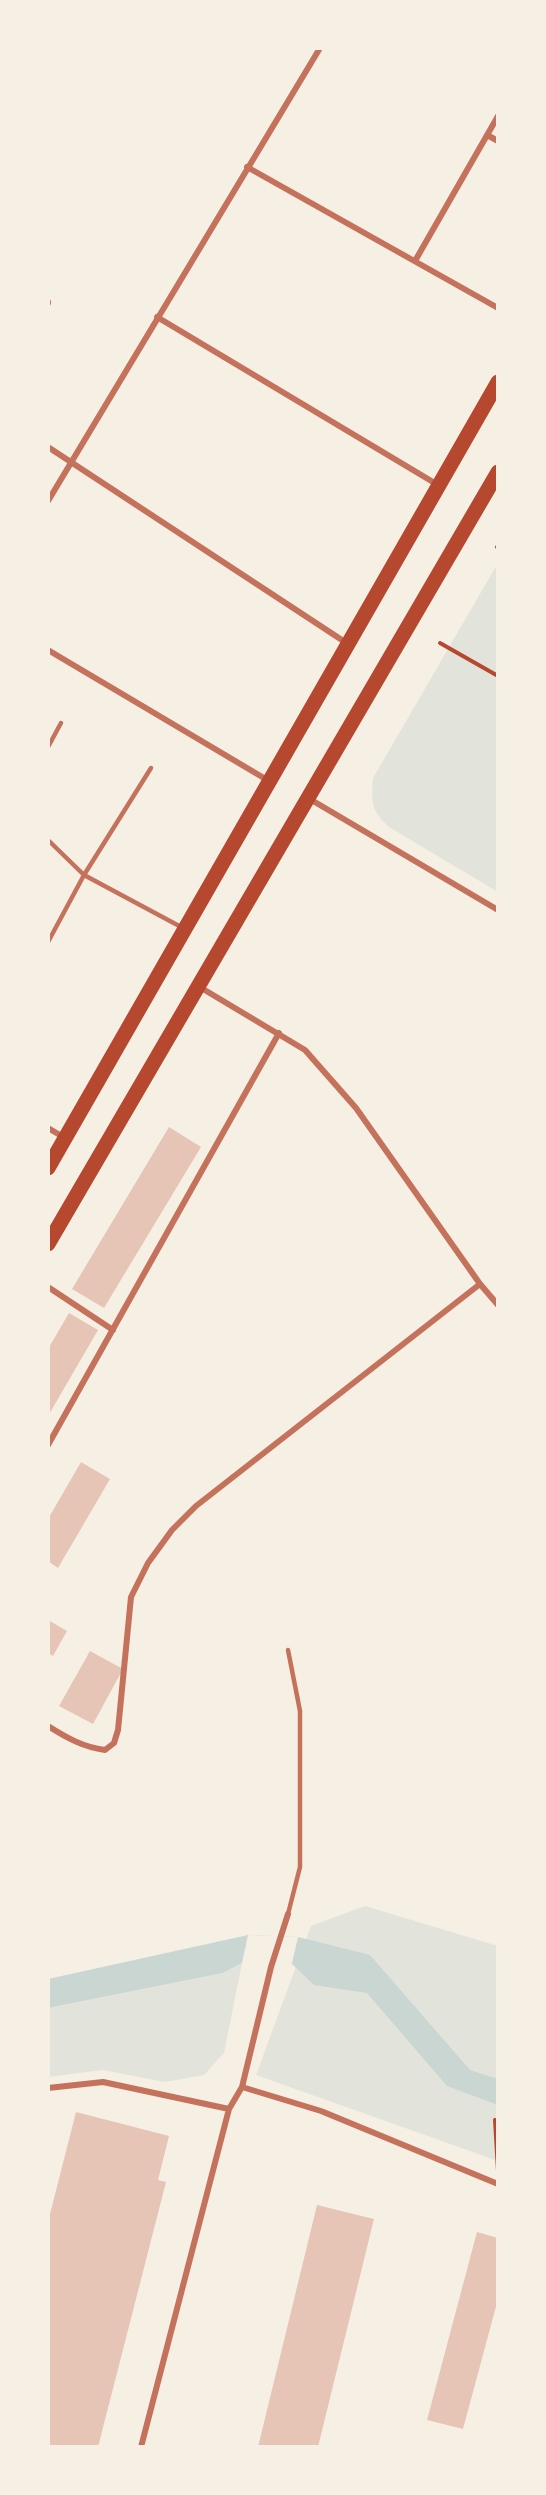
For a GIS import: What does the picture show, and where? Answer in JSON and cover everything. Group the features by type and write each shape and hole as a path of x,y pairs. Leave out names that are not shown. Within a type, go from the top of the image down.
{"main road":[{"path":"48,1168 498,382"},
{"path":"48,1244 498,472"}],"street":[{"path":"48,501 320,48"},
{"path":"415,261 498,116"},
{"path":"487,135 498,141"},
{"path":"247,167 498,308"},
{"path":"157,317 438,486"},
{"path":"48,447 348,644"},
{"path":"48,650 269,782"},
{"path":"308,798 498,910"},
{"path":"197,986 305,1050 356,1108 480,1284 498,1305"},
{"path":"48,1445 279,1033"},
{"path":"48,1128 65,1138"},
{"path":"48,1726 90,1748 105,1750 114,1743 123,1697 131,1597 148,1563 172,1530 196,1506 480,1284"},
{"path":"48,1287 113,1330"},
{"path":"141,2447 229,2109 242,2087 271,1967 288,1914"},
{"path":"48,2088 104,2082 229,2109"},
{"path":"242,2087 321,2111 498,2184"}],"lane":[{"path":"48,747 61,723"},
{"path":"48,942 84,875 151,768"},
{"path":"48,840 84,875 185,929"},
{"path":"288,1650 300,1711 300,1867 288,1914"}],"path":[{"path":"440,643 498,676"},
{"path":"498,2121 495,2120 498,2170"}],"shaded area":[{"path":"498,563 498,892 389,827 376,811 372,794 373,778"},
{"path":"365,1906 498,1946 498,2161 256,2075 311,1926"},
{"path":"248,1935 298,1937 370,1955 470,2070 498,2079 498,2105 447,2086 367,1993 314,1985 291,1963 242,1963 223,1973 48,2008 48,1979"},
{"path":"242,1963 224,2053 204,2075 165,2082 103,2070 48,2077 48,2008 223,1973"}],"pier":[{"path":"248,1935 298,1937 292,1963 242,1963"}],"building":[{"path":"169,1127 201,1147 104,1308 72,1289"},
{"path":"69,1313 98,1330 48,1416 48,1349"},
{"path":"81,1462 110,1479 58,1568 48,1561 48,1519"},
{"path":"48,1620 67,1631 53,1656 48,1653"},
{"path":"90,1651 123,1669 93,1724 59,1706"},
{"path":"76,2112 169,2136 158,2180 166,2182 98,2447 48,2447 48,2222"},
{"path":"317,2205 374,2219 318,2447 258,2447"},
{"path":"477,2232 498,2238 498,2299 463,2429 427,2420"}]}
